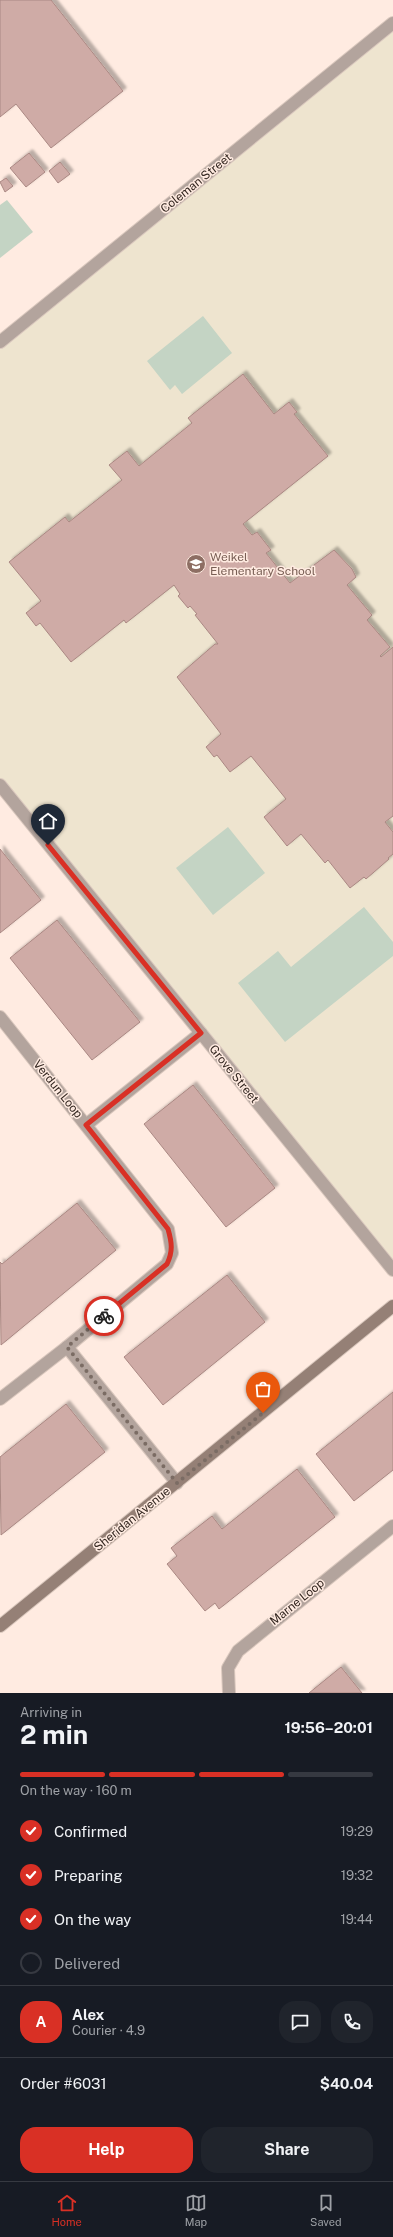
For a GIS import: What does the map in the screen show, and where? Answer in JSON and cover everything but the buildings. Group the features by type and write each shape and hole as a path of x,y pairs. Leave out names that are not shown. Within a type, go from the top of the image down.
{"street":[{"name":"Coleman Street","path":"0,342 393,24"},
{"name":"Grove Street","path":"0,785 393,1270"},
{"name":"Verdun Loop","path":"0,1017 168,1229 172,1253 167,1264 67,1347 0,1399"},
{"path":"86,1125 201,1033"},
{"name":"Sheridan Avenue","path":"0,1626 393,1306"},
{"path":"67,1347 177,1483"},
{"name":"Marne Loop","path":"229,1693 227,1688 228,1668 238,1651 393,1526"}],"shaded area":[{"name":"Weikel Elementary School","path":"393,24 393,1270 0,785 0,343"}],"green space":[{"path":"7,200 33,232 0,258 0,205"},
{"path":"203,316 232,353 182,394 175,385 170,390 147,361"},
{"path":"228,827 265,873 213,915 176,868"},
{"path":"364,907 393,942 393,956 285,1042 238,983 278,951 291,967"}],"way so far":[{"path":"104,1316 67,1347 177,1483 263,1413"}],"place":[{"name":"Weikel Elementary School","path":"196,564"}],"route":[{"path":"48,845 201,1033 86,1125 168,1229 172,1240 172,1253 167,1264 104,1316"}]}
